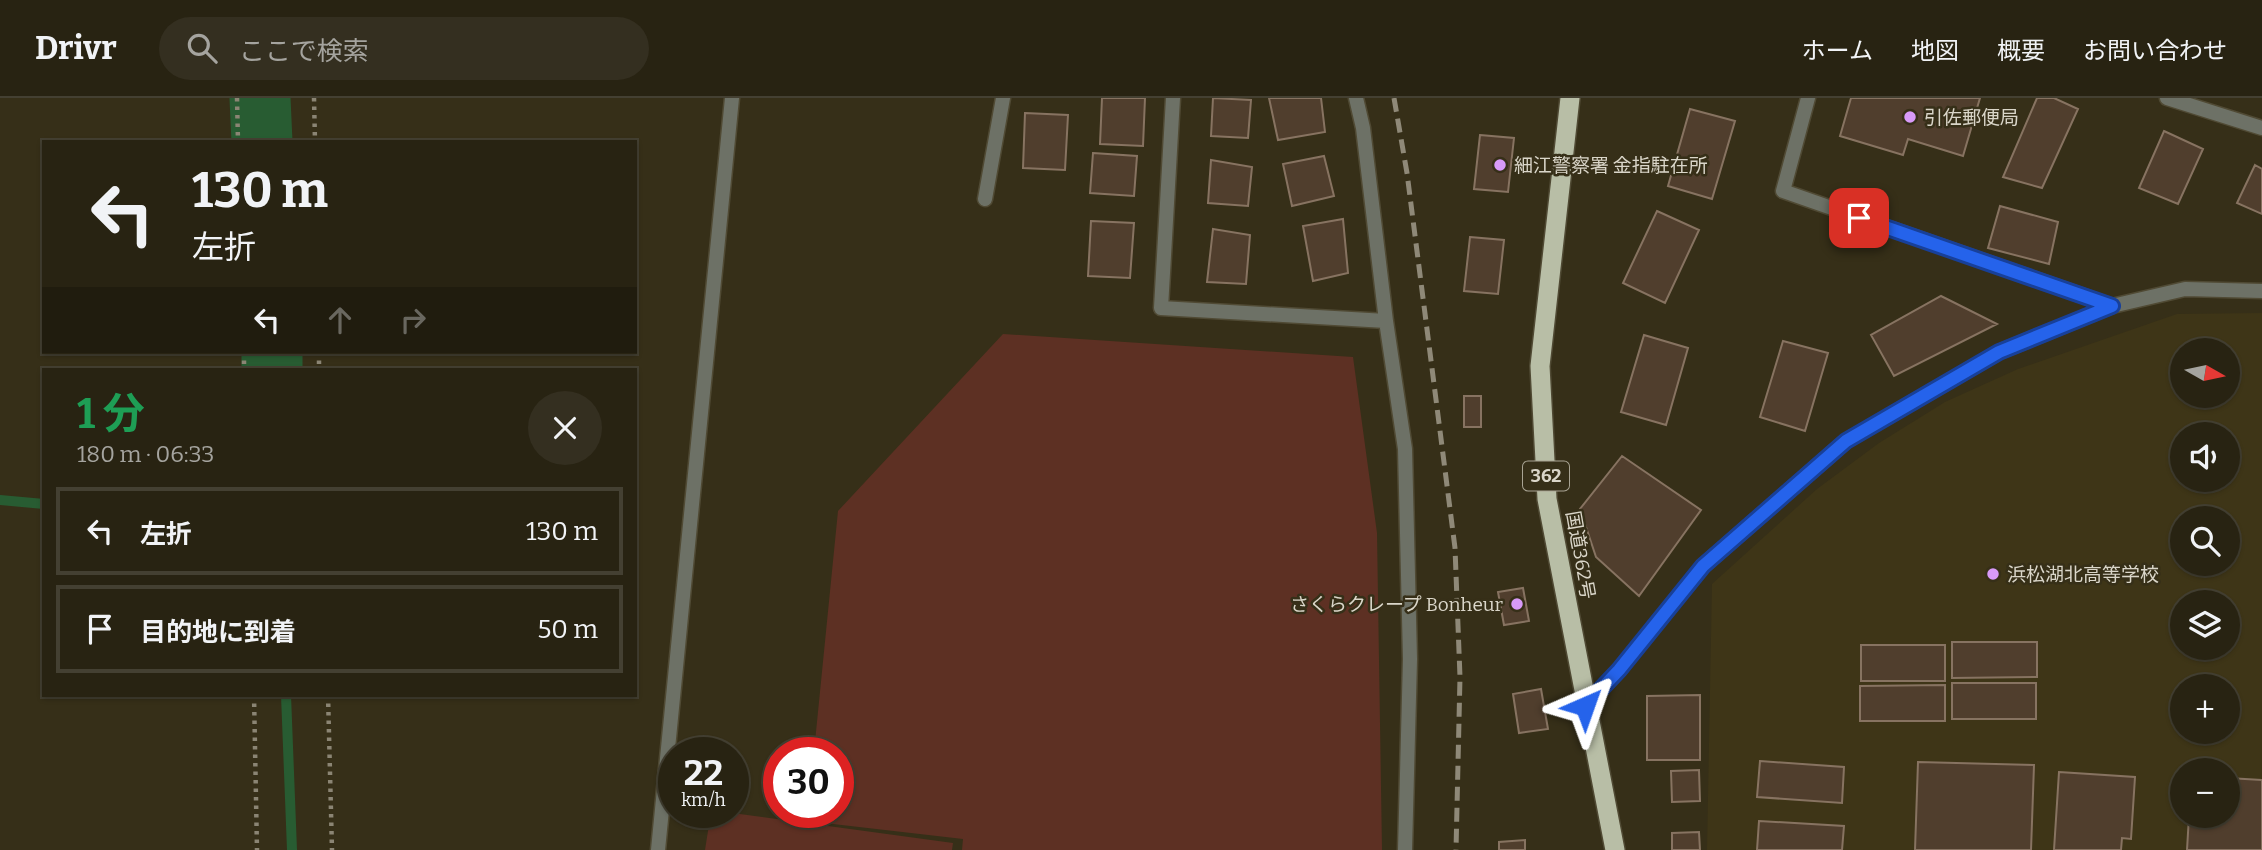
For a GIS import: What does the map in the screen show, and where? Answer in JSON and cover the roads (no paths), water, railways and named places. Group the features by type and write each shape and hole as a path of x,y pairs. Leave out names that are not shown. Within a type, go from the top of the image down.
{"highway":[{"name":"国道362号","path":"1570,98 1539,366 1548,499 1585,706 1615,850"}],"street":[{"path":"658,850 732,98"},
{"path":"985,199 1003,98"},
{"path":"1173,98 1161,308 1387,321"},
{"path":"1356,98 1363,128 1405,449 1410,659 1405,850"},
{"path":"1808,98 1783,191 2112,306"},
{"path":"2167,98 2262,128"},
{"path":"1585,706 1619,670 1703,566 1846,441 1999,352 2112,306 2185,289 2262,291"}],"waterway":[{"path":"260,98 262,140"},
{"path":"272,354 272,368"},
{"path":"0,500 42,504"},
{"path":"286,697 292,850"}],"railway":[{"path":"1394,98 1407,173 1455,548 1460,677 1456,850"}],"place":[{"name":"引佐郵便局","path":"1910,117"},
{"name":"細江警察署 金指駐在所","path":"1500,165"},
{"name":"浜松湖北高等学校","path":"1993,574"},
{"name":"さくらクレープ Bonheur","path":"1517,604"}]}
